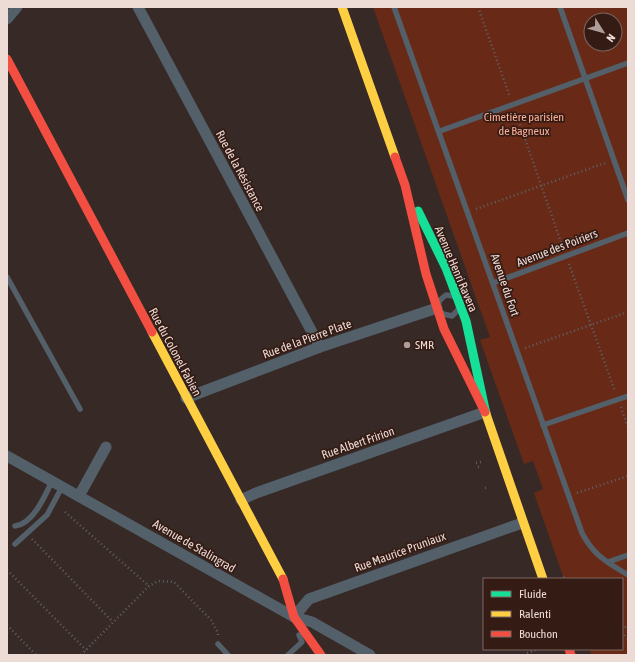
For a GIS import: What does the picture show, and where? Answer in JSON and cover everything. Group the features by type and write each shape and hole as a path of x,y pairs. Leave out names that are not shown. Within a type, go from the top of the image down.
{"street":[{"path":"7,19 17,7"},
{"name":"Rue de la Résistance","path":"138,7 320,347"},
{"name":"Avenue Henri Ravera","path":"342,7 405,185 426,274 437,308 447,334 485,412"},
{"name":"Rue du Colonel Fabien","path":"7,59 285,583 294,617 321,655"},
{"name":"Avenue Henri Ravera","path":"405,185 446,268 460,302 466,321 485,412 522,523 543,578"},
{"name":"Rue de la Pierre Plate","path":"186,398 320,347 437,308"},
{"name":"Rue Albert Fririon","path":"241,500 256,493 485,412"},
{"path":"79,496 106,447"},
{"name":"Avenue de Stalingrad","path":"7,456 294,617 312,622 370,655"},
{"name":"Rue Maurice Pruniaux","path":"294,617 309,599 522,523"}],"lane":[{"name":"Avenue du Fort","path":"394,7 440,131 582,533 588,546 597,555 628,576"},
{"path":"560,7 628,200"},
{"path":"440,131 628,62"},
{"name":"Avenue des Poiriers","path":"493,283 628,233"},
{"path":"7,277 80,409"},
{"path":"446,295 454,296 460,302 458,310 452,316 443,314 437,308 440,300 446,295"},
{"path":"543,425 628,396"},
{"path":"15,526 21,525 37,510 52,481"},
{"path":"15,544 47,515 62,487"},
{"path":"608,562 628,555"},
{"path":"288,655 302,642 294,617"},
{"path":"218,644 228,655"}],"path":[{"path":"478,7 590,326 628,428"},
{"path":"468,212 614,160"},
{"path":"517,351 628,312"},
{"path":"476,463 481,464 478,467"},
{"path":"569,496 628,476"},
{"path":"485,488 489,487"},
{"path":"65,512 149,586"},
{"path":"32,539 113,622"},
{"path":"7,570 86,650"},
{"path":"81,655 149,586 158,581 174,582 211,620 218,633 218,644"},
{"path":"7,625 36,655"},
{"path":"527,653 535,650"}],"green space":[{"name":"Cimetière parisien de Bagneux","path":"373,7 628,7 628,628 626,630 628,631 628,655 592,655 590,650 623,650 623,578 564,578 534,493 543,489 533,461 524,464 480,340 490,337"}],"traffic: fast":[{"path":"418,211 446,268 466,321 486,414"}],"traffic: slow":[{"path":"342,7 395,157"},
{"path":"152,332 283,579"},
{"path":"486,414 543,578"}],"traffic: jam":[{"path":"7,59 152,332"},
{"path":"395,157 405,185 426,274 444,329 485,412"},
{"path":"283,579 294,617 321,655"},
{"path":"569,650 571,655"}],"place":[{"name":"SMR","path":"407,345"}]}
